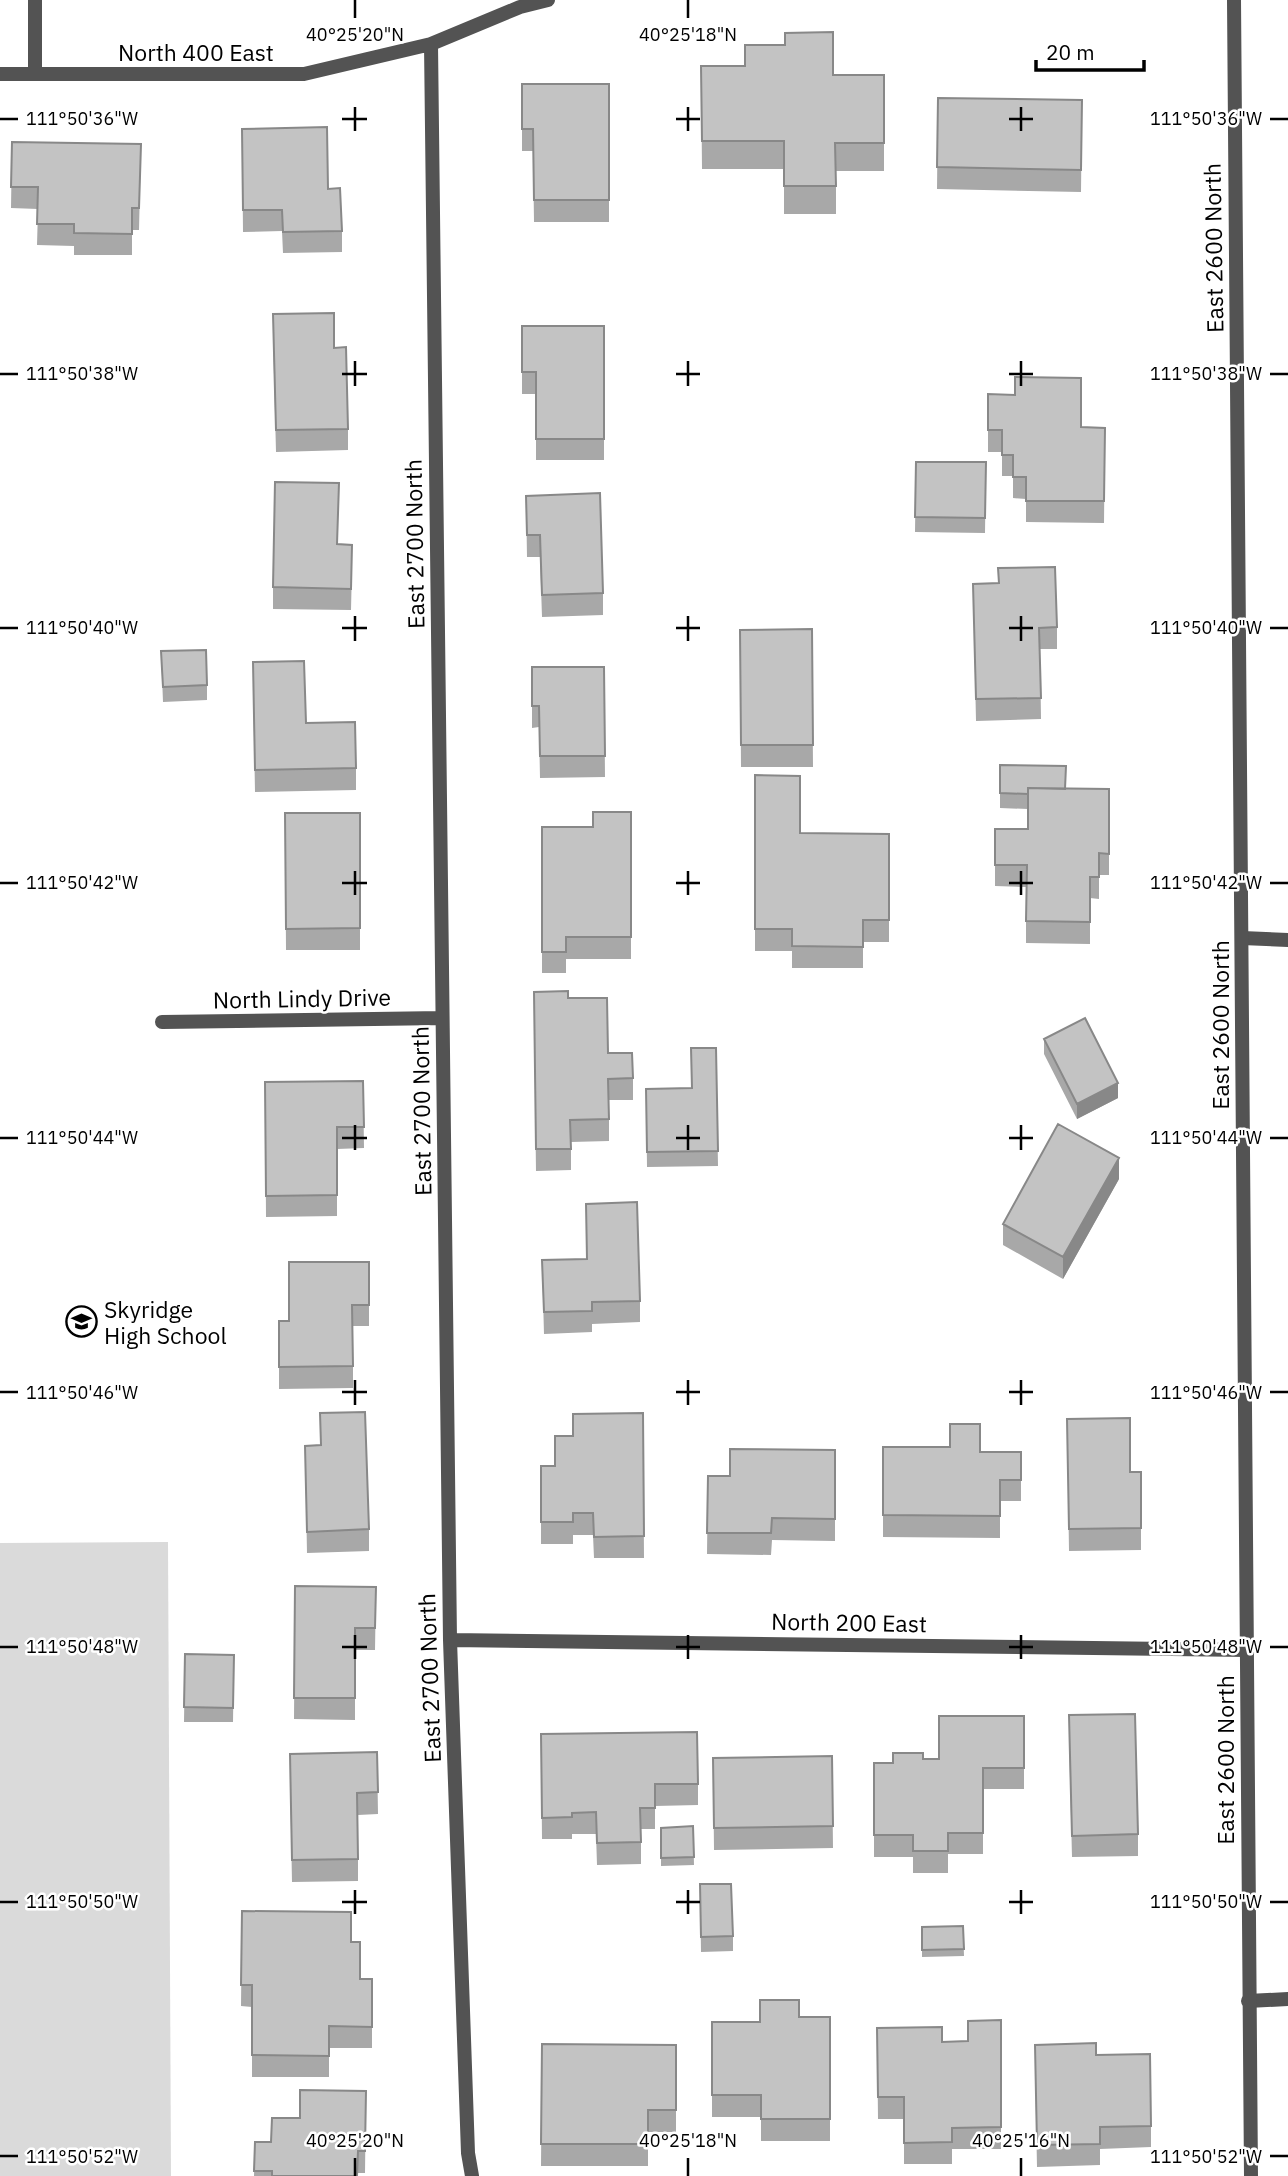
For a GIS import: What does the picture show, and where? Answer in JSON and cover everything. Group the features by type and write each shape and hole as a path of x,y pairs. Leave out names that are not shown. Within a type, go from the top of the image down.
{"street":[{"path":"35,0 35,74"},
{"name":"North 400 East","path":"0,74 304,74 431,44 520,8 548,0"},
{"name":"East 2600 North","path":"1234,0 1251,2176"},
{"name":"East 2700 North","path":"431,44 450,1640 468,2153 472,2176"},
{"path":"1242,938 1288,940"},
{"name":"North Lindy Drive","path":"162,1022 442,1018"},
{"name":"North 200 East","path":"450,1640 1248,1650"},
{"path":"1248,2001 1288,1998"}],"shaded area":[{"path":"168,1542 171,2176 0,2176 0,1543"}],"building":[{"path":"833,32 833,75 884,75 884,143 835,143 836,186 784,186 784,141 702,141 701,66 745,66 745,45 785,45 785,33"},
{"path":"522,84 609,84 609,200 534,200 533,129 522,129"},
{"path":"938,98 1082,100 1081,170 937,167"},
{"path":"327,127 328,189 340,188 342,231 283,232 282,210 243,210 242,129"},
{"path":"12,142 141,144 139,208 132,208 132,234 74,233 74,224 37,224 38,187 11,187"},
{"path":"334,313 334,348 346,347 348,429 276,430 273,314"},
{"path":"522,326 604,326 604,439 536,439 536,372 522,372"},
{"path":"1015,377 1081,378 1081,427 1105,428 1104,501 1026,501 1026,477 1013,477 1013,455 1002,455 1002,430 988,430 988,394 1015,395"},
{"path":"916,462 986,462 985,518 915,517"},
{"path":"275,482 339,483 337,544 352,545 351,589 273,587"},
{"path":"600,493 603,593 542,595 540,535 527,535 526,496"},
{"path":"1055,567 1057,627 1039,628 1041,698 976,699 973,584 999,583 998,568"},
{"path":"812,629 813,745 741,745 740,630"},
{"path":"206,650 207,685 163,687 161,651"},
{"path":"304,661 306,723 355,722 356,768 255,770 253,662"},
{"path":"532,667 604,667 605,756 540,756 539,706 532,706"},
{"path":"1000,765 1066,766 1065,789 1028,788 1028,794 1000,793"},
{"path":"755,775 800,776 800,833 889,834 889,920 863,920 863,947 792,946 792,929 755,929"},
{"path":"1028,788 1109,789 1109,854 1099,853 1099,877 1090,877 1090,922 1026,921 1027,865 995,865 995,829 1028,829"},
{"path":"593,812 631,812 631,937 566,937 566,952 542,952 542,827 593,827"},
{"path":"285,813 360,813 360,928 286,929"},
{"path":"568,991 568,998 607,998 608,1053 632,1053 633,1078 608,1079 609,1119 570,1120 571,1149 536,1149 534,992"},
{"path":"1085,1018 1118,1083 1077,1104 1044,1039"},
{"path":"691,1048 716,1048 718,1151 647,1152 646,1089 692,1088"},
{"path":"363,1081 364,1127 337,1127 337,1195 266,1196 265,1082"},
{"path":"1058,1124 1119,1158 1063,1257 1003,1224"},
{"path":"637,1202 640,1301 592,1302 592,1311 544,1312 542,1260 587,1259 586,1204"},
{"path":"289,1262 369,1262 369,1305 352,1305 353,1366 279,1367 279,1321 289,1321"},
{"path":"365,1412 369,1529 307,1532 305,1446 321,1445 320,1413"},
{"path":"643,1413 644,1536 594,1537 593,1513 573,1513 573,1522 541,1522 541,1466 555,1466 555,1436 573,1436 573,1414"},
{"path":"1130,1418 1130,1472 1141,1472 1141,1528 1069,1529 1067,1419"},
{"path":"950,1424 980,1424 980,1452 1021,1452 1021,1480 1000,1480 1000,1516 883,1515 883,1447 950,1447"},
{"path":"730,1449 835,1450 835,1519 772,1518 771,1533 707,1533 708,1476 730,1476"},
{"path":"295,1586 376,1587 375,1628 355,1628 355,1698 294,1698"},
{"path":"185,1654 234,1655 233,1708 184,1707"},
{"path":"1135,1714 1138,1834 1072,1836 1069,1715"},
{"path":"939,1716 1024,1716 1024,1768 983,1768 983,1833 948,1833 948,1851 913,1851 913,1835 874,1835 874,1763 893,1763 893,1753 923,1753 923,1759 939,1759"},
{"path":"697,1732 698,1784 655,1784 655,1808 640,1808 641,1842 597,1843 596,1812 572,1813 572,1817 542,1818 541,1734"},
{"path":"377,1752 378,1792 357,1793 358,1859 292,1860 290,1754"},
{"path":"832,1756 833,1826 714,1828 713,1758"},
{"path":"693,1826 694,1857 661,1858 661,1828"},
{"path":"700,1884 731,1884 733,1936 701,1937"},
{"path":"242,1911 351,1912 351,1942 360,1942 360,1979 372,1979 372,2027 329,2026 329,2056 252,2055 252,1985 241,1985"},
{"path":"963,1926 964,1949 922,1950 922,1927"},
{"path":"760,2000 799,2000 799,2017 830,2017 830,2119 761,2119 761,2095 712,2095 712,2022 760,2022"},
{"path":"1001,2020 1001,2127 952,2128 952,2142 904,2143 904,2097 878,2097 877,2028 942,2027 942,2042 968,2041 968,2021"},
{"path":"1096,2043 1096,2055 1150,2054 1151,2126 1100,2127 1100,2144 1037,2145 1035,2045"},
{"path":"542,2044 676,2045 676,2110 648,2110 648,2144 541,2144"},
{"path":"300,2090 366,2091 365,2151 358,2151 357,2176 272,2176 272,2171 254,2171 255,2142 271,2142 272,2118 300,2118"}],"place":[{"name":"Skyridge High School","path":"81,1322"}]}
